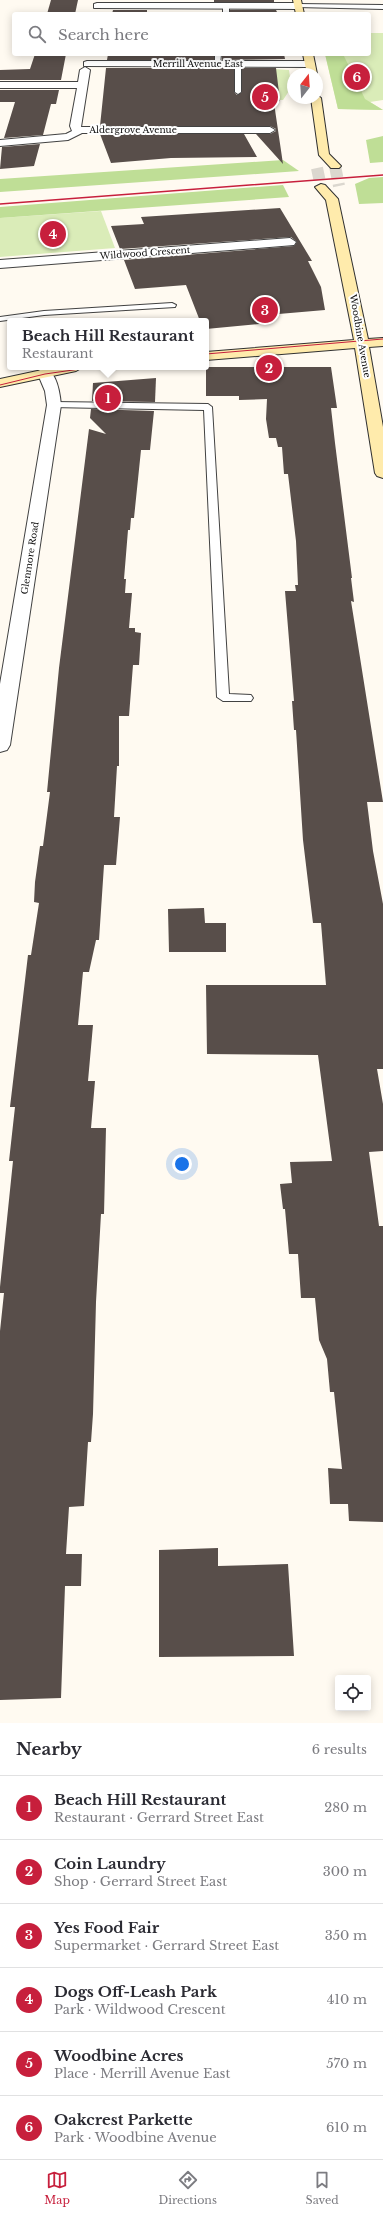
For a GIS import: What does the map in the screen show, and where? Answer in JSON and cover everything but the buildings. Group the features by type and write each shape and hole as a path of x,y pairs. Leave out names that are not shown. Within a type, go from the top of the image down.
{"main road":[{"path":"317,104 324,155 317,168"},
{"path":"324,155 335,166"},
{"path":"321,187 332,199 339,186"},
{"name":"Woodbine Avenue","path":"332,199 354,299 383,473"},
{"path":"209,356 383,342"},
{"path":"0,382 54,370"}],"street":[{"path":"97,7 226,10 298,7"},
{"path":"77,130 75,126 89,56"},
{"name":"Merrill Avenue East","path":"87,64 238,64 309,59"},
{"path":"0,85 82,85"},
{"name":"Aldergrove Avenue","path":"0,143 68,137 77,133 77,130 270,130"},
{"name":"Wildwood Crescent","path":"0,264 290,242"},
{"name":"Glenmore Road","path":"0,745 54,405 52,391 44,372"}],"lane":[{"path":"298,7 383,7"},
{"path":"218,56 218,64"},
{"path":"238,64 238,92"},
{"path":"23,318 172,305"},
{"path":"54,405 208,407 223,697 247,698"}],"green space":[{"path":"371,33 383,33 383,100 370,102 383,110 338,109 325,56 371,56"},
{"path":"325,56 344,56 365,99 383,110 338,109"},
{"path":"257,68 287,70 287,94 283,100 280,100"},
{"path":"383,136 383,162 370,163 366,140"},
{"path":"283,160 299,171 0,192 0,179"},
{"path":"383,177 383,203 359,204 355,184 369,178"},
{"path":"283,185 289,197 0,218 0,207"},
{"path":"101,211 115,248 0,257 0,218"}],"tunnel":[{"path":"335,166 339,186"},
{"path":"317,168 321,187"}],"tram line":[{"path":"209,354 383,339"},
{"path":"0,385 45,374 73,370"}],"railway":[{"path":"0,204 383,175"}],"place":[{"name":"Oakcrest Parkette","path":"357,77"},
{"name":"Woodbine Acres","path":"265,97"},
{"name":"Dogs Off-Leash Park","path":"53,234"},
{"name":"Yes Food Fair","path":"265,310"},
{"name":"Coin Laundry","path":"269,368"},
{"name":"Beach Hill Restaurant","path":"108,398"}]}
